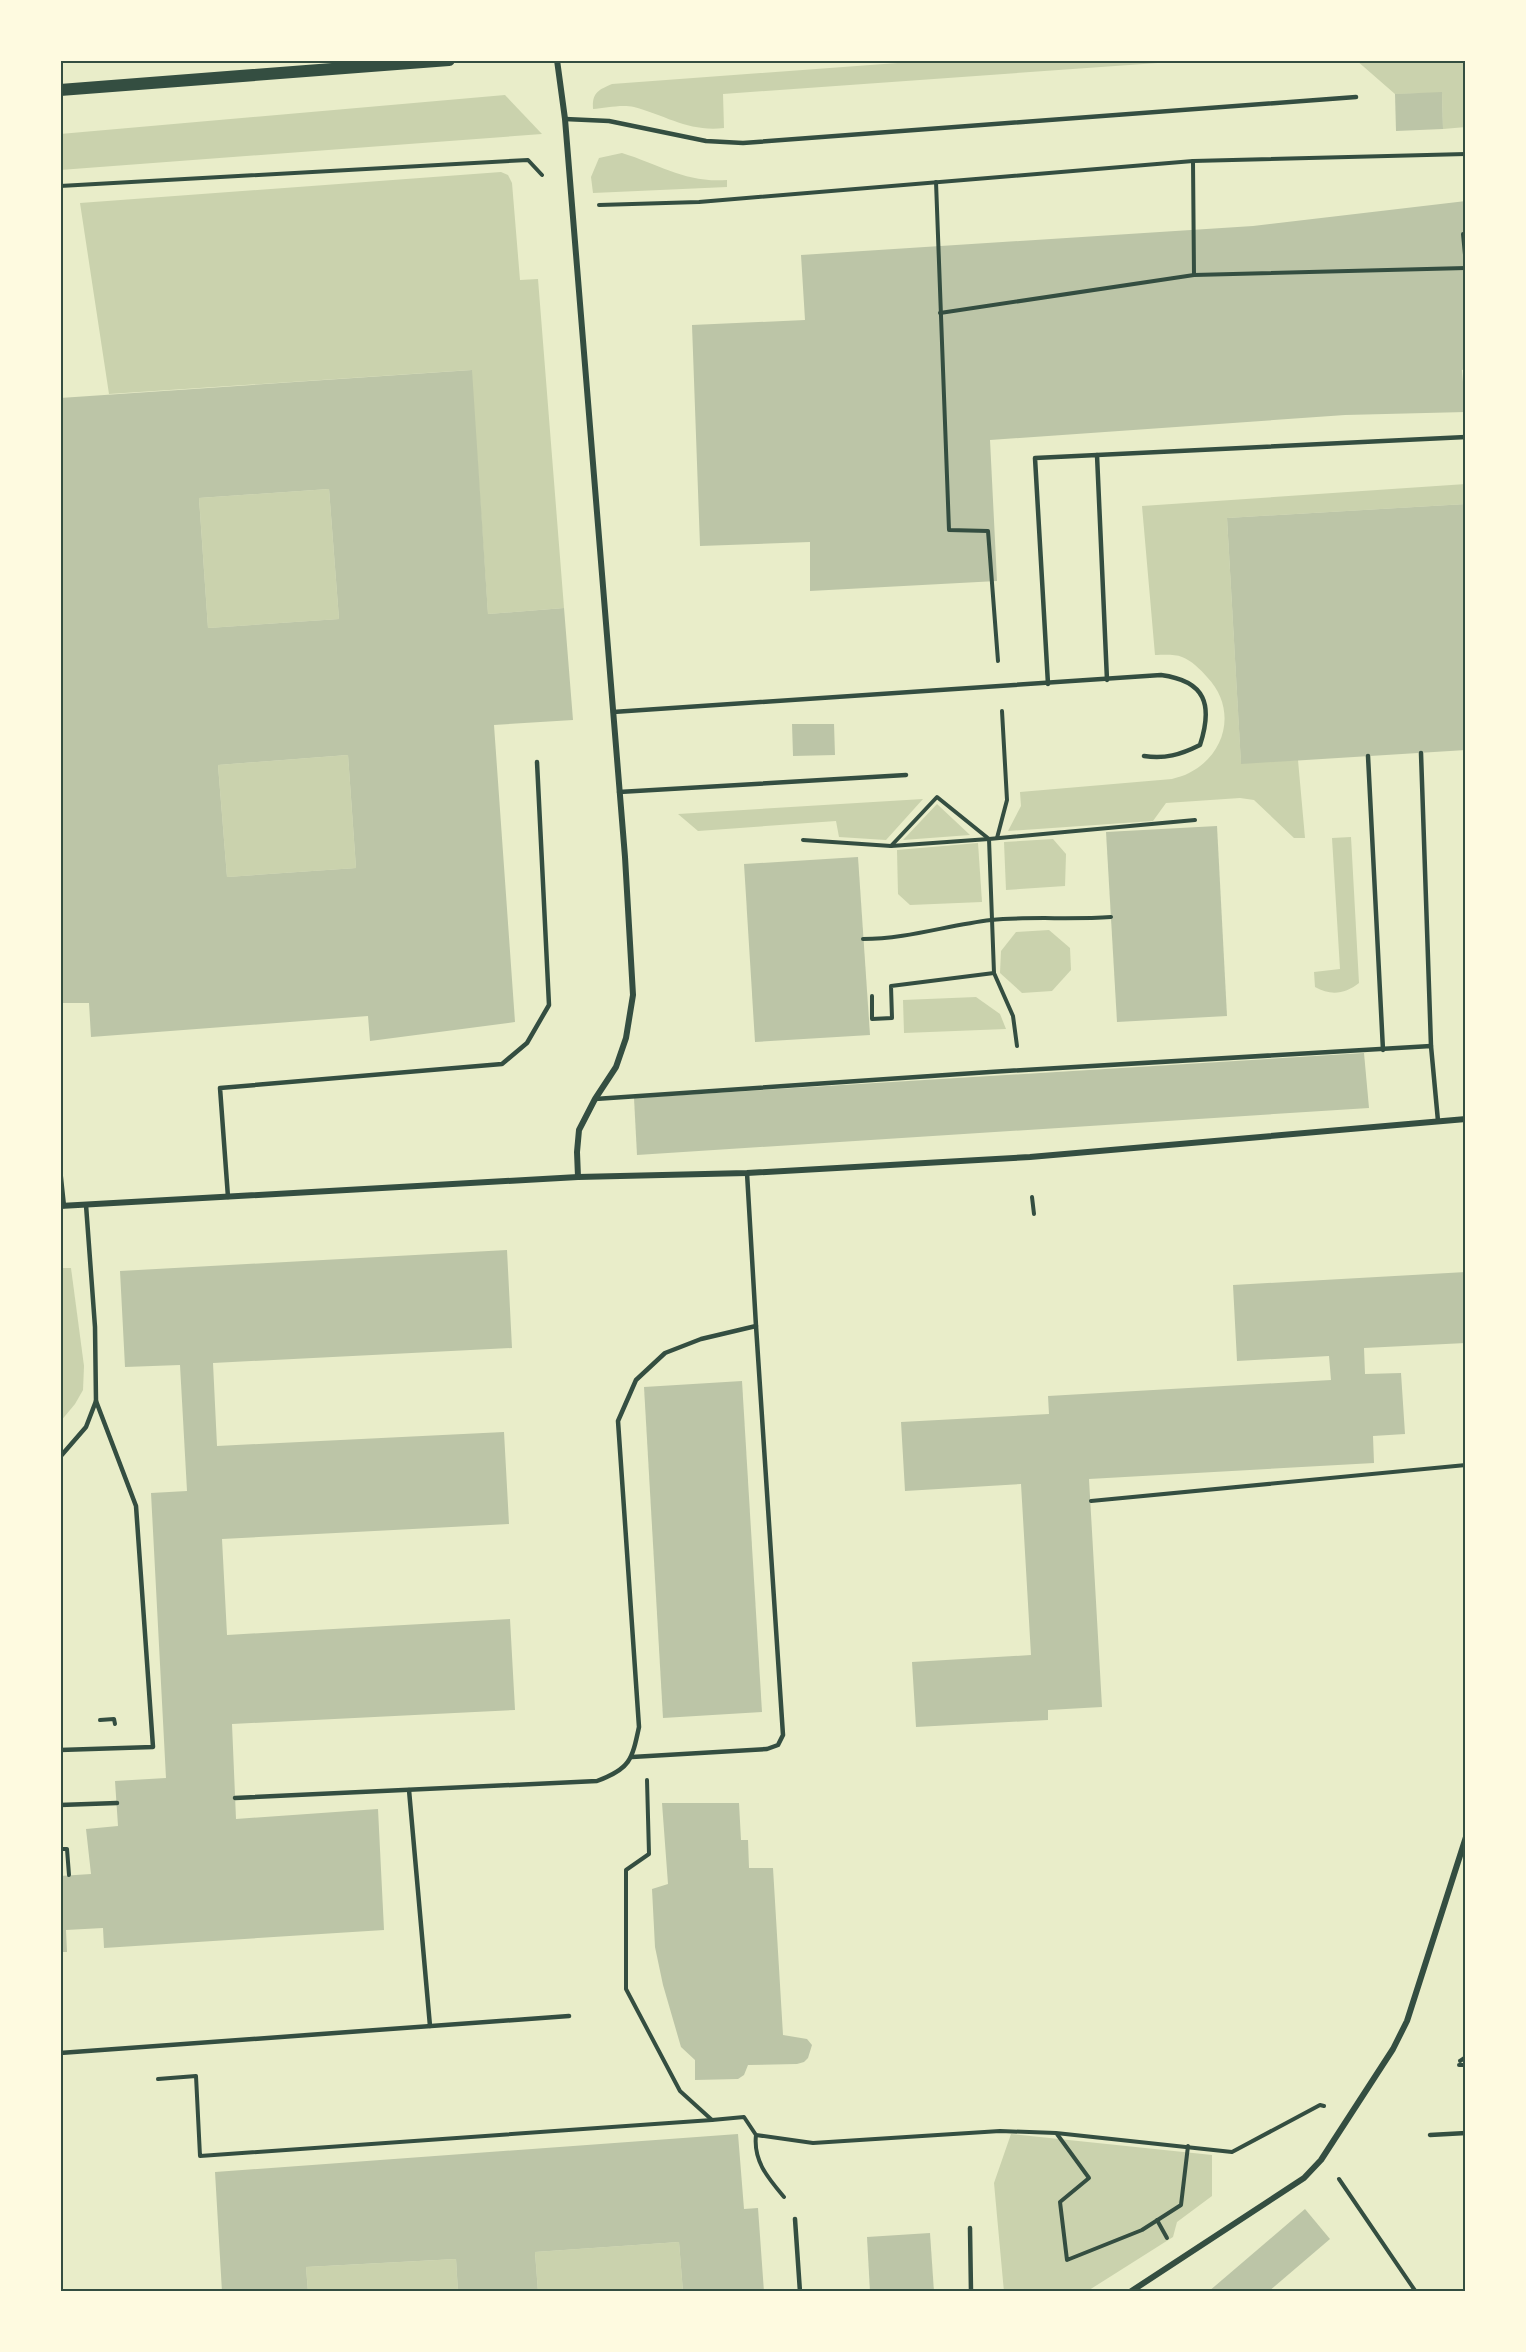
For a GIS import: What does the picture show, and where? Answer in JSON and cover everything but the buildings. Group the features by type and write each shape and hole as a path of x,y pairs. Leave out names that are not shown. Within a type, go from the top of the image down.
{"main road":[{"path":"60,90 449,60"}],"street":[{"path":"557,60 565,119 620,792 633,995 626,1038 616,1067 595,1099 579,1130 578,1178"},
{"path":"62,1206 578,1178 747,1173 1030,1158 1466,1119"},
{"path":"1130,2292 1304,2178 1321,2160 1393,2049 1407,2021 1466,1837"}],"lane":[{"path":"565,119 609,121 706,141 743,143 1356,97"},
{"path":"1048,684 1035,458 1466,437"},
{"path":"1097,455 1107,680"},
{"path":"613,712 1161,675 1178,677 1191,683 1201,692 1206,716 1200,745 1184,753 1162,758 1144,756"},
{"path":"1421,753 1431,1046 1438,1121"},
{"path":"1368,756 1383,1050"},
{"path":"228,1197 220,1088 502,1064 527,1043 549,1005 537,762"},
{"path":"620,792 906,775"},
{"path":"595,1099 1019,1070 1431,1046"},
{"path":"60,1169 62,1206"},
{"path":"632,1757 767,1749 778,1745 783,1736 747,1173"},
{"path":"60,1750 153,1747 136,1506 96,1401 95,1328 86,1205"},
{"path":"235,1798 597,1780 617,1774 632,1757 639,1727 618,1421 636,1380 665,1353 701,1339 756,1326"},
{"path":"60,1457 87,1426 96,1401"},
{"path":"409,1790 430,2026"},
{"path":"60,1805 117,1803"},
{"path":"60,2053 569,2016"},
{"path":"1430,2135 1466,2133"},
{"path":"795,2219 800,2292"},
{"path":"970,2228 971,2292"}],"path":[{"path":"595,206 699,202 1193,161 1466,154"},
{"path":"60,186 528,160 544,177"},
{"path":"1193,161 1194,275"},
{"path":"936,182 949,530 988,531 999,671"},
{"path":"940,314 1194,275 1466,266 1463,234 1466,234"},
{"path":"997,838 1007,800 1001,706"},
{"path":"891,846 937,797 989,839 994,974 1013,1016 1019,1070"},
{"path":"803,840 891,846 1195,820"},
{"path":"864,939 894,938 992,920 1078,920 1111,916"},
{"path":"872,996 872,1018 892,1018 891,986 994,974"},
{"path":"1032,1197 1034,1214"},
{"path":"1091,1501 1466,1465"},
{"path":"647,1757 649,1854 626,1870 626,1989 680,2091 712,2120"},
{"path":"60,1849 67,1849 69,1875"},
{"path":"1466,2057 1459,2063 1466,2065"},
{"path":"158,2079 196,2076 200,2156 744,2117 756,2135 754,2149 764,2173 787,2201 795,2219"},
{"path":"756,2135 813,2143 1000,2131 1056,2133 1232,2152 1320,2105 1331,2107"},
{"path":"1056,2133 1089,2178 1060,2202 1067,2260 1142,2230 1181,2205 1188,2146"},
{"path":"1333,2171 1416,2292"}],"green space":[{"path":"938,60 1200,60 723,94 724,128 700,128 629,106 593,109 597,93 612,84"},
{"path":"1356,60 1466,60 1466,127 1443,129 1442,93 1395,94"},
{"path":"505,95 542,134 60,170 60,134"},
{"path":"622,153 686,176 698,179 727,180 727,187 593,193 591,177 599,158"},
{"path":"501,172 508,175 512,183 520,280 538,279 564,608 488,614 471,370 109,394 80,203"},
{"path":"1466,484 1466,504 1227,518 1241,763 1298,760 1305,838 1294,838 1254,800 1240,798 1166,803 1153,821 1008,831 1021,806 1020,792 1172,779 1187,774 1202,765 1212,754 1224,730 1225,716 1222,702 1216,689 1202,671 1185,658 1176,655 1155,655 1142,506"},
{"path":"329,489 339,619 208,628 199,498"},
{"path":"348,755 356,868 227,877 218,765"},
{"path":"923,799 886,840 839,837 836,821 698,831 678,814"},
{"path":"937,804 970,835 903,840"},
{"path":"1351,837 1359,983 1348,990 1332,993 1315,987 1314,972 1340,969 1332,838"},
{"path":"1053,839 1066,854 1065,886 1006,890 1004,842"},
{"path":"978,843 982,902 910,905 898,894 897,850"},
{"path":"1049,930 1070,948 1071,970 1052,991 1022,993 1000,973 1001,951 1016,932"},
{"path":"976,997 1000,1014 1006,1029 904,1033 903,1000"},
{"path":"60,1268 71,1268 84,1366 83,1390 60,1422"},
{"path":"1011,2134 1212,2155 1212,2196 1177,2222 1173,2237 1086,2292 1004,2292 994,2183"},
{"path":"679,2242 683,2292 538,2292 535,2252"},
{"path":"456,2259 458,2292 308,2292 306,2267"}]}
